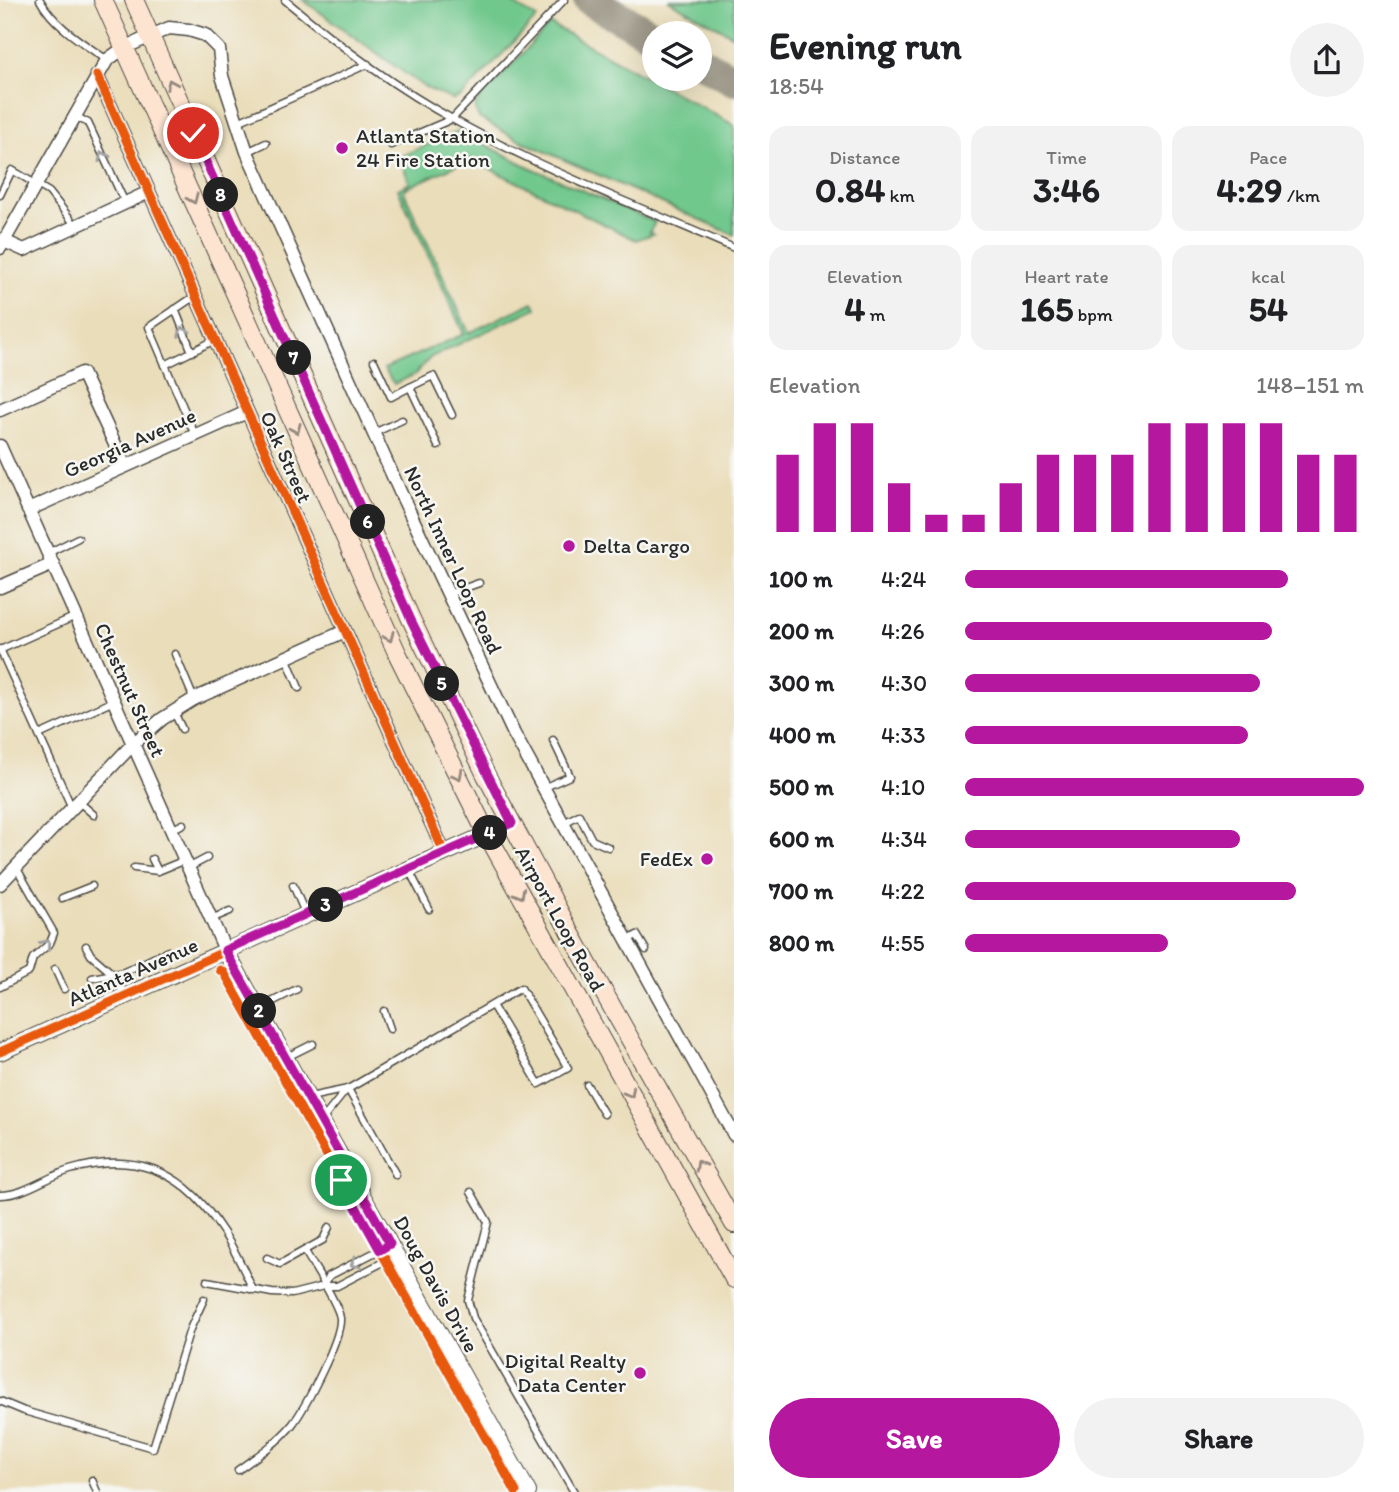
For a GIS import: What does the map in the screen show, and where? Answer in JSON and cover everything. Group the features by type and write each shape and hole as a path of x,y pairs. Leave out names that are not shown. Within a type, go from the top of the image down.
{"main road":[{"name":"Airport Loop Road","path":"103,0 398,655 488,834 734,1279"},
{"name":"Airport Loop Road","path":"134,0 411,620 512,823 571,934 734,1224"}],"street":[{"name":"North Inner Loop Road","path":"107,60 124,48 169,28 205,35 219,49 222,76 247,152 447,594 542,789 734,1135"},
{"path":"107,60 2,245 24,250 149,192"},
{"name":"Oak Street","path":"97,75 444,852"},
{"path":"0,410 82,373 125,467"},
{"name":"Georgia Avenue","path":"29,510 247,412"},
{"name":"Chestnut Street","path":"0,446 133,744 177,827 187,864 225,950"},
{"path":"0,587 50,558"},
{"path":"0,884 133,744 174,712 194,699 345,631"},
{"name":"Atlanta Avenue","path":"0,1052 306,914 372,880 408,869 512,823"},
{"name":"Doug Davis Drive","path":"225,950 528,1492"}],"lane":[{"path":"40,0 62,26 107,60"},
{"path":"285,0 368,64 452,120 525,157 734,248"},
{"path":"391,145 452,120 564,0"},
{"path":"238,122 368,64"},
{"path":"74,115 88,124 125,203"},
{"path":"247,152 266,143"},
{"path":"0,195 12,170 49,192 76,226"},
{"path":"195,295 149,327 195,435"},
{"path":"175,309 192,352"},
{"path":"165,365 215,340"},
{"path":"374,361 391,397 433,376 452,415"},
{"path":"410,387 438,446"},
{"path":"374,433 402,420"},
{"path":"50,558 78,538"},
{"path":"447,594 479,583"},
{"path":"76,616 0,649 39,735 75,805 94,815"},
{"path":"175,654 194,699"},
{"path":"286,657 299,688"},
{"path":"39,735 114,701"},
{"path":"174,712 182,729"},
{"path":"542,789 570,776 553,740"},
{"path":"562,824 579,816 592,840 608,847"},
{"path":"134,868 158,871 207,858"},
{"path":"152,859 158,871"},
{"path":"0,987 29,972 33,958 50,943 54,933 16,867"},
{"path":"408,869 429,909"},
{"path":"293,885 306,914"},
{"path":"62,898 92,886"},
{"path":"211,919 230,911"},
{"path":"626,941 637,935 646,950"},
{"path":"86,946 91,956 115,976 125,995"},
{"path":"92,978 115,976 168,951"},
{"path":"55,969 64,989"},
{"path":"258,1009 297,989"},
{"path":"309,1098 348,1089 492,1005 521,989 568,1068 539,1084 492,1005"},
{"path":"384,1011 390,1030"},
{"path":"285,1058 313,1044"},
{"path":"587,1085 604,1115"},
{"path":"322,1120 348,1089"},
{"path":"348,1089 396,1175"},
{"path":"0,1195 12,1195 68,1170 99,1163 130,1164 164,1173 192,1191 212,1212 237,1252 253,1290"},
{"path":"471,1192 488,1222 468,1300 472,1318 574,1492"},
{"path":"267,1258 280,1264 323,1240 329,1227"},
{"path":"324,1286 329,1276 393,1250"},
{"path":"208,1281 292,1294 324,1286 337,1286 393,1250"},
{"path":"238,1470 264,1452 292,1425 339,1332 340,1315 305,1251"},
{"path":"0,1401 24,1411 153,1448 190,1329 204,1299"},
{"path":"92,1480 97,1492"}],"green space":[{"path":"303,0 501,0 510,2 537,18 462,96 453,100 424,87"},
{"path":"668,0 734,0 734,36 712,24 712,21 706,21"},
{"path":"550,24 642,74 642,91 672,91 734,125 734,235 517,139 479,118 475,110 476,103"},
{"path":"459,131 527,166 655,222 650,232 653,234 636,240 470,159 406,188 404,192 469,333 533,302 536,308 431,357 414,375 394,384 384,369 464,334 398,189 410,183 399,157"}],"taxiway":[{"path":"589,0 642,29"},
{"path":"712,68 734,80"}],"cycle path":[{"path":"97,75 444,852"},
{"path":"0,1052 512,823"},
{"path":"220,970 224,972 516,1492"}],"place":[{"name":"Atlanta Station 24 Fire Station","path":"342,148"},
{"name":"Delta Cargo","path":"569,546"},
{"name":"FedEx","path":"707,859"},
{"name":"Digital Realty Data Center","path":"640,1373"}],"route":[{"path":"193,133 411,620 512,823 225,950 390,1244 380,1250 341,1180"}]}
